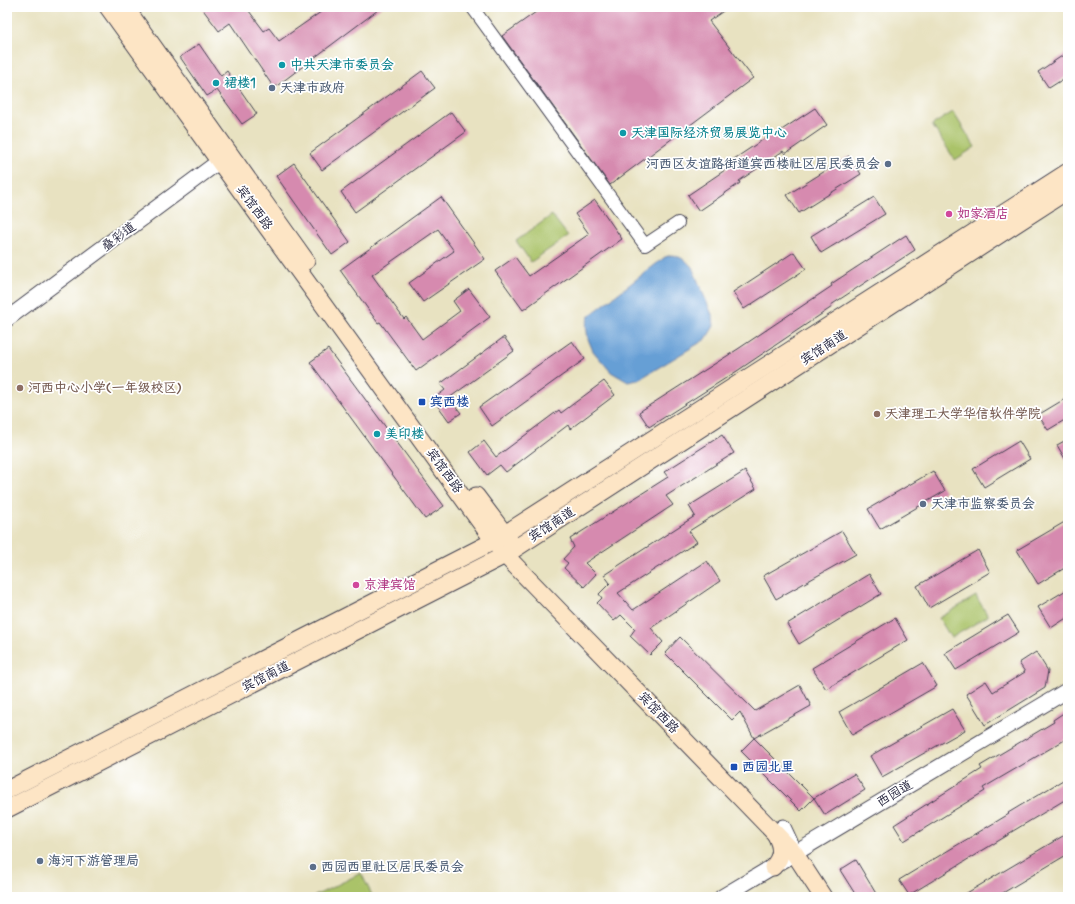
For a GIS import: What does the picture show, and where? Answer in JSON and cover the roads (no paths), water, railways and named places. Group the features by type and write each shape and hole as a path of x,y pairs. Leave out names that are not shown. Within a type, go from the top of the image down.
{"main road":[{"name":"宾馆西路","path":"108,7 225,158 397,388 510,552 605,645 780,831 836,897"},
{"name":"宾馆西路","path":"125,7 225,158"},
{"name":"宾馆南道","path":"7,790 500,538 1068,172"},
{"name":"宾馆南道","path":"7,809 510,552 1068,190"},
{"path":"775,871 781,855 780,831"},
{"name":"宾馆西路","path":"799,854 823,897"}],"street":[{"path":"472,7 645,245 678,223"},
{"name":"叠彩道","path":"7,320 225,158"},
{"name":"西园道","path":"739,897 799,854 1068,690"},
{"name":"西园道","path":"799,854 1068,700"},
{"name":"西园道","path":"722,897 775,871"}],"water":[{"path":"672,255 688,262 692,267 713,317 714,326 706,339 638,380 628,382 611,372 593,351 588,339 586,325 589,316 665,257"}],"place":[{"name":"中共天津市委员会","path":"282,65"},
{"name":"裙楼1","path":"216,83"},
{"name":"天津市政府","path":"272,88"},
{"name":"天津国际经济贸易展览中心","path":"623,133"},
{"name":"河西区友谊路街道宾西楼社区居民委员会","path":"888,164"},
{"name":"如家酒店","path":"949,214"},
{"name":"河西中心小学(一年级校区)","path":"20,388"},
{"name":"宾西楼","path":"422,402"},
{"name":"天津理工大学华信软件学院","path":"877,414"},
{"name":"美印楼","path":"377,434"},
{"name":"天津市监察委员会","path":"923,504"},
{"name":"京津宾馆","path":"356,585"},
{"name":"西园北里","path":"734,767"},
{"name":"海河下游管理局","path":"40,861"},
{"name":"西园西里社区居民委员会","path":"313,867"}]}
